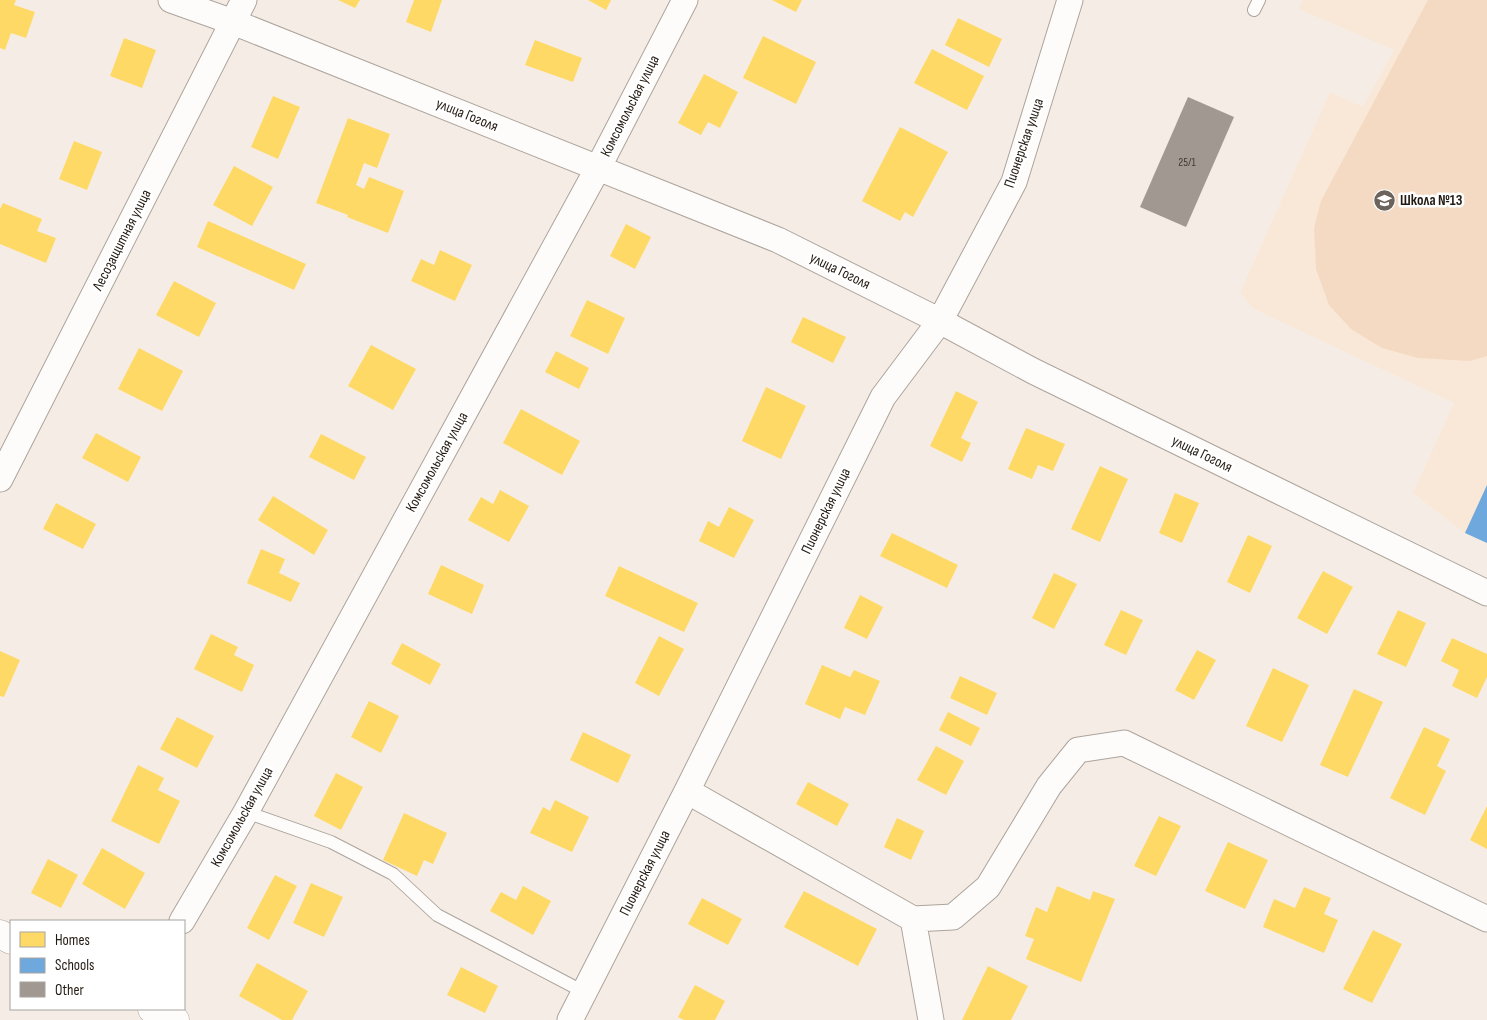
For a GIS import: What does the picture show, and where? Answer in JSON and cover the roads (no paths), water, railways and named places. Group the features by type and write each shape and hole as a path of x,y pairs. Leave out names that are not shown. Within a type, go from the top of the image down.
{"street":[{"name":"улица Гоголя","path":"171,0 232,22 778,240 940,321 1033,371 1487,593"},
{"name":"Лесозащитная улица","path":"0,479 244,0"},
{"name":"Комсомольская улица","path":"183,920 246,812 598,168 685,0"},
{"name":"Пионерская улица","path":"570,1020 687,791 883,397 940,321 1014,182 1070,0"},
{"path":"687,791 913,919 953,917 988,887 1049,786 1078,750 1124,743 1487,919"},
{"path":"913,919 931,1020"},
{"path":"154,1010 175,1020"}],"lane":[{"path":"246,812 331,842 393,874 437,916 584,992"}],"place":[{"name":"Школа №13","path":"1384,200"}]}
